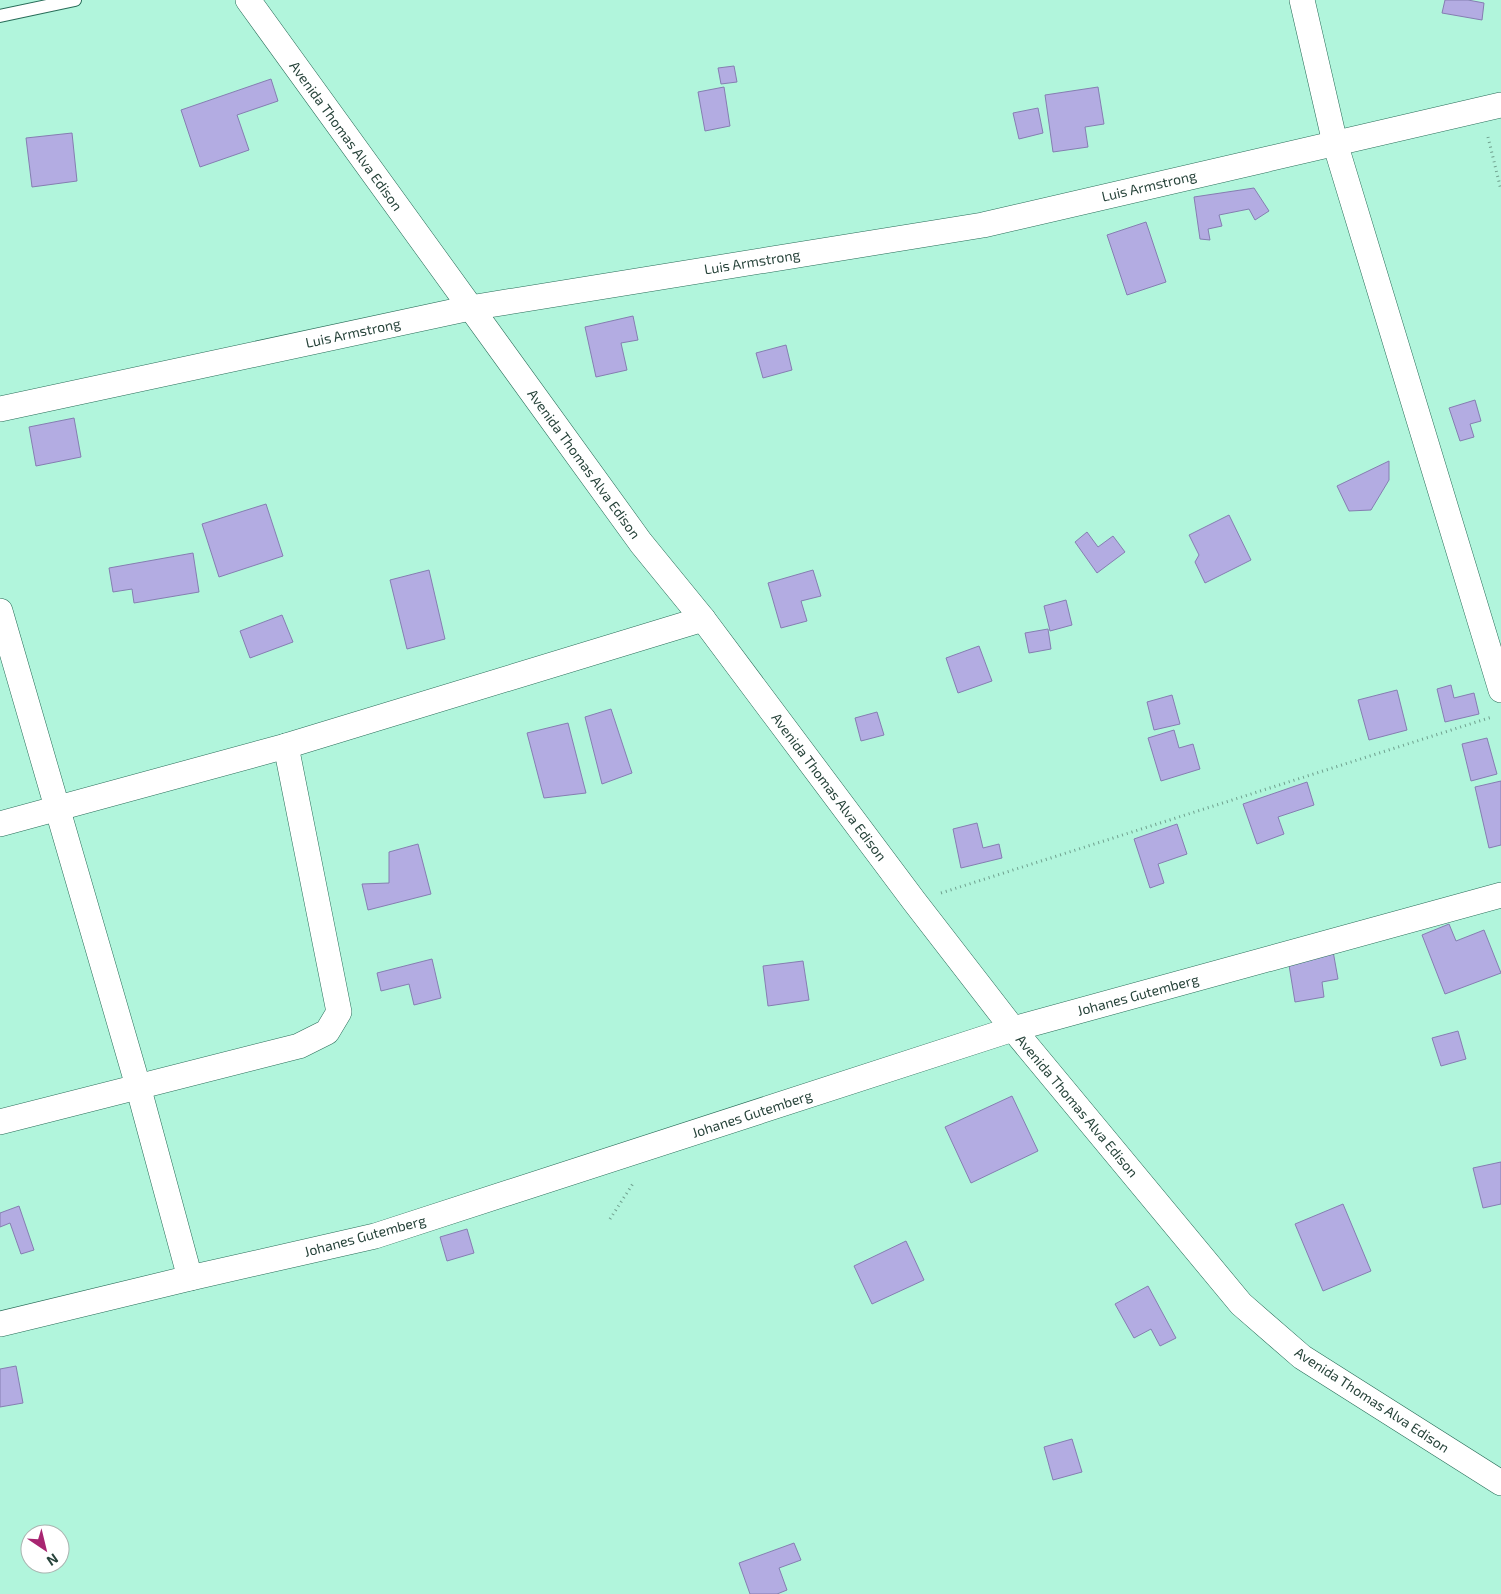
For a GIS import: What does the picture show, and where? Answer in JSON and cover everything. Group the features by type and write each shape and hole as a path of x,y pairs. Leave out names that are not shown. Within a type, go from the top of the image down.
{"street":[{"name":"Avenida Thomas Alva Edison","path":"248,0 641,543 704,619 914,901 1013,1029 1241,1304 1302,1357 1501,1483"},
{"path":"1302,0 1335,143 1501,690"},
{"name":"Luis Armstrong","path":"0,409 470,308 983,225 1491,107"},
{"path":"0,611 138,1086 190,1278"},
{"path":"0,824 286,746 704,619"},
{"path":"0,1122 299,1046 327,1032 339,1012 286,746"},
{"name":"Johanes Gutemberg","path":"0,1324 375,1236 1013,1029 1501,895"}],"lane":[{"path":"0,16 75,0"}],"path":[{"path":"1491,107 1501,190"},
{"path":"914,901 1501,714"},
{"path":"610,1219 634,1182 639,1151"}],"building":[{"path":"1445,0 1468,0 1484,3 1482,20 1442,13"},
{"path":"734,66 737,82 721,84 718,68"},
{"path":"271,79 278,101 237,115 249,150 200,167 181,110"},
{"path":"724,87 730,126 705,131 698,92"},
{"path":"1098,87 1104,124 1085,127 1088,147 1053,152 1045,95"},
{"path":"1038,108 1043,133 1019,139 1013,113"},
{"path":"72,133 77,181 32,187 26,138"},
{"path":"1254,188 1269,211 1255,220 1249,209 1219,215 1222,226 1208,229 1210,240 1200,239 1194,197"},
{"path":"1146,222 1166,282 1127,295 1107,235"},
{"path":"633,316 638,340 621,343 627,370 596,377 585,327"},
{"path":"786,345 792,370 763,378 756,353"},
{"path":"1475,400 1481,421 1470,424 1474,437 1460,441 1449,408"},
{"path":"74,418 81,457 36,466 29,427"},
{"path":"1389,461 1389,480 1371,510 1349,511 1337,486"},
{"path":"266,504 283,556 219,577 202,524"},
{"path":"1229,515 1251,560 1205,583 1195,562 1199,555 1189,535"},
{"path":"1087,532 1098,547 1113,536 1125,552 1097,573 1075,542"},
{"path":"193,553 199,592 134,603 132,589 113,592 109,568"},
{"path":"429,570 445,639 407,649 390,580"},
{"path":"813,570 821,596 801,601 807,621 781,628 768,583"},
{"path":"1066,600 1072,625 1050,631 1044,606"},
{"path":"282,615 293,642 250,658 240,631"},
{"path":"1048,629 1051,649 1029,653 1025,633"},
{"path":"979,646 992,681 958,693 946,658"},
{"path":"1451,685 1454,698 1474,693 1479,714 1445,722 1437,689"},
{"path":"1397,690 1407,730 1369,740 1358,700"},
{"path":"1172,695 1180,724 1154,730 1147,702"},
{"path":"611,709 632,773 602,784 585,717"},
{"path":"877,712 884,735 861,741 855,718"},
{"path":"568,723 586,793 544,798 527,733"},
{"path":"1174,730 1179,748 1193,744 1200,769 1161,781 1148,738"},
{"path":"1487,738 1497,774 1471,781 1462,744"},
{"path":"1501,781 1501,845 1489,848 1475,787"},
{"path":"1307,782 1314,805 1278,817 1284,834 1257,844 1243,804"},
{"path":"977,823 983,848 999,844 1002,858 961,868 953,829"},
{"path":"1177,824 1187,854 1158,864 1164,883 1150,888 1134,839"},
{"path":"418,844 431,894 368,910 362,884 389,883 389,852"},
{"path":"1449,924 1456,941 1484,930 1501,973 1445,994 1422,935"},
{"path":"1333,951 1338,979 1322,982 1324,997 1295,1002 1288,959"},
{"path":"432,959 441,998 414,1005 409,984 381,991 377,973"},
{"path":"803,961 809,1000 768,1006 763,966"},
{"path":"1458,1031 1466,1059 1441,1066 1432,1038"},
{"path":"1012,1096 1038,1151 971,1183 945,1127"},
{"path":"1501,1162 1501,1204 1483,1208 1473,1168"},
{"path":"1343,1204 1371,1271 1323,1291 1295,1224"},
{"path":"19,1206 34,1250 21,1254 10,1223 0,1227 0,1213"},
{"path":"467,1229 474,1253 447,1261 440,1237"},
{"path":"906,1241 924,1280 872,1304 854,1266"},
{"path":"1148,1286 1176,1338 1160,1346 1151,1329 1134,1338 1115,1304"},
{"path":"16,1366 23,1403 0,1407 0,1369"},
{"path":"1072,1439 1082,1472 1053,1480 1044,1447"},
{"path":"794,1543 801,1560 779,1568 787,1590 777,1594 750,1594 739,1563"}]}
